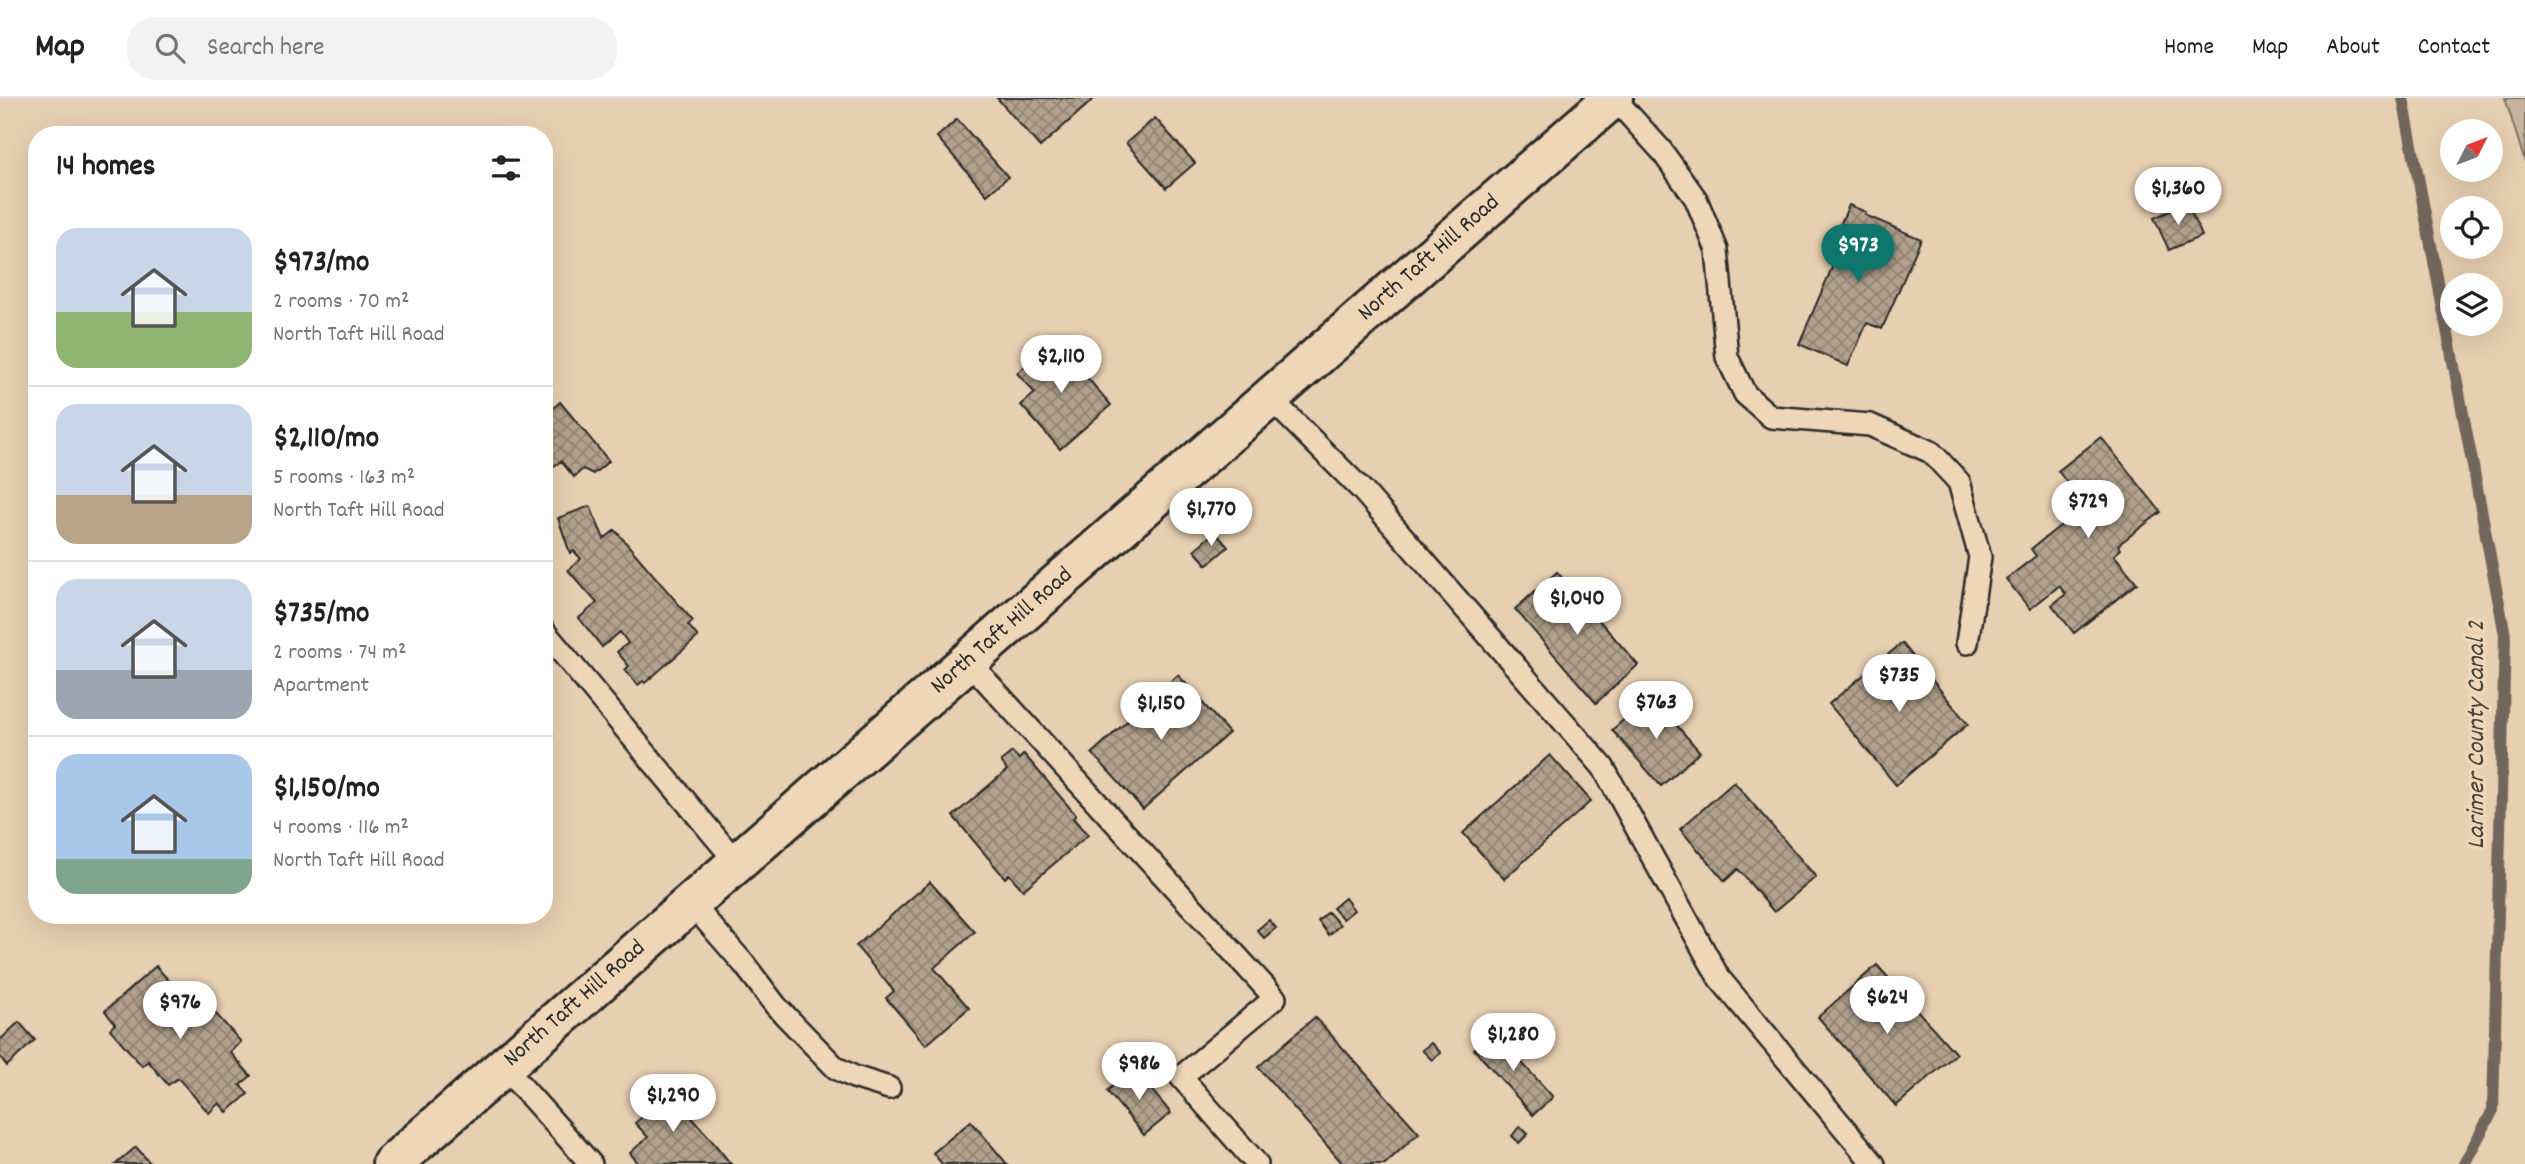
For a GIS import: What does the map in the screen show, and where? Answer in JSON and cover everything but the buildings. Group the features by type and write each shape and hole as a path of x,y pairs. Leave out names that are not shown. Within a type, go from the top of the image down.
{"main road":[{"name":"North Taft Hill Road","path":"392,1164 1613,98"}],"lane":[{"path":"1613,98 1661,150 1696,199 1717,250 1727,357 1745,394 1771,416 1870,425 1931,452 1959,482 1980,558 1966,643"},
{"path":"1270,398 1363,491 1603,767 1719,978 1874,1164"},
{"path":"553,642 737,863"},
{"path":"968,661 1275,998 1181,1077 1257,1164"},
{"path":"691,903 776,1006 836,1068 889,1088"},
{"path":"504,1067 591,1164"}],"shaded area":[{"path":"2505,98 2525,98 2525,162"}],"waterway":[{"name":"Larimer County Canal 2","path":"2403,98 2505,635 2493,1110 2464,1164"}]}
